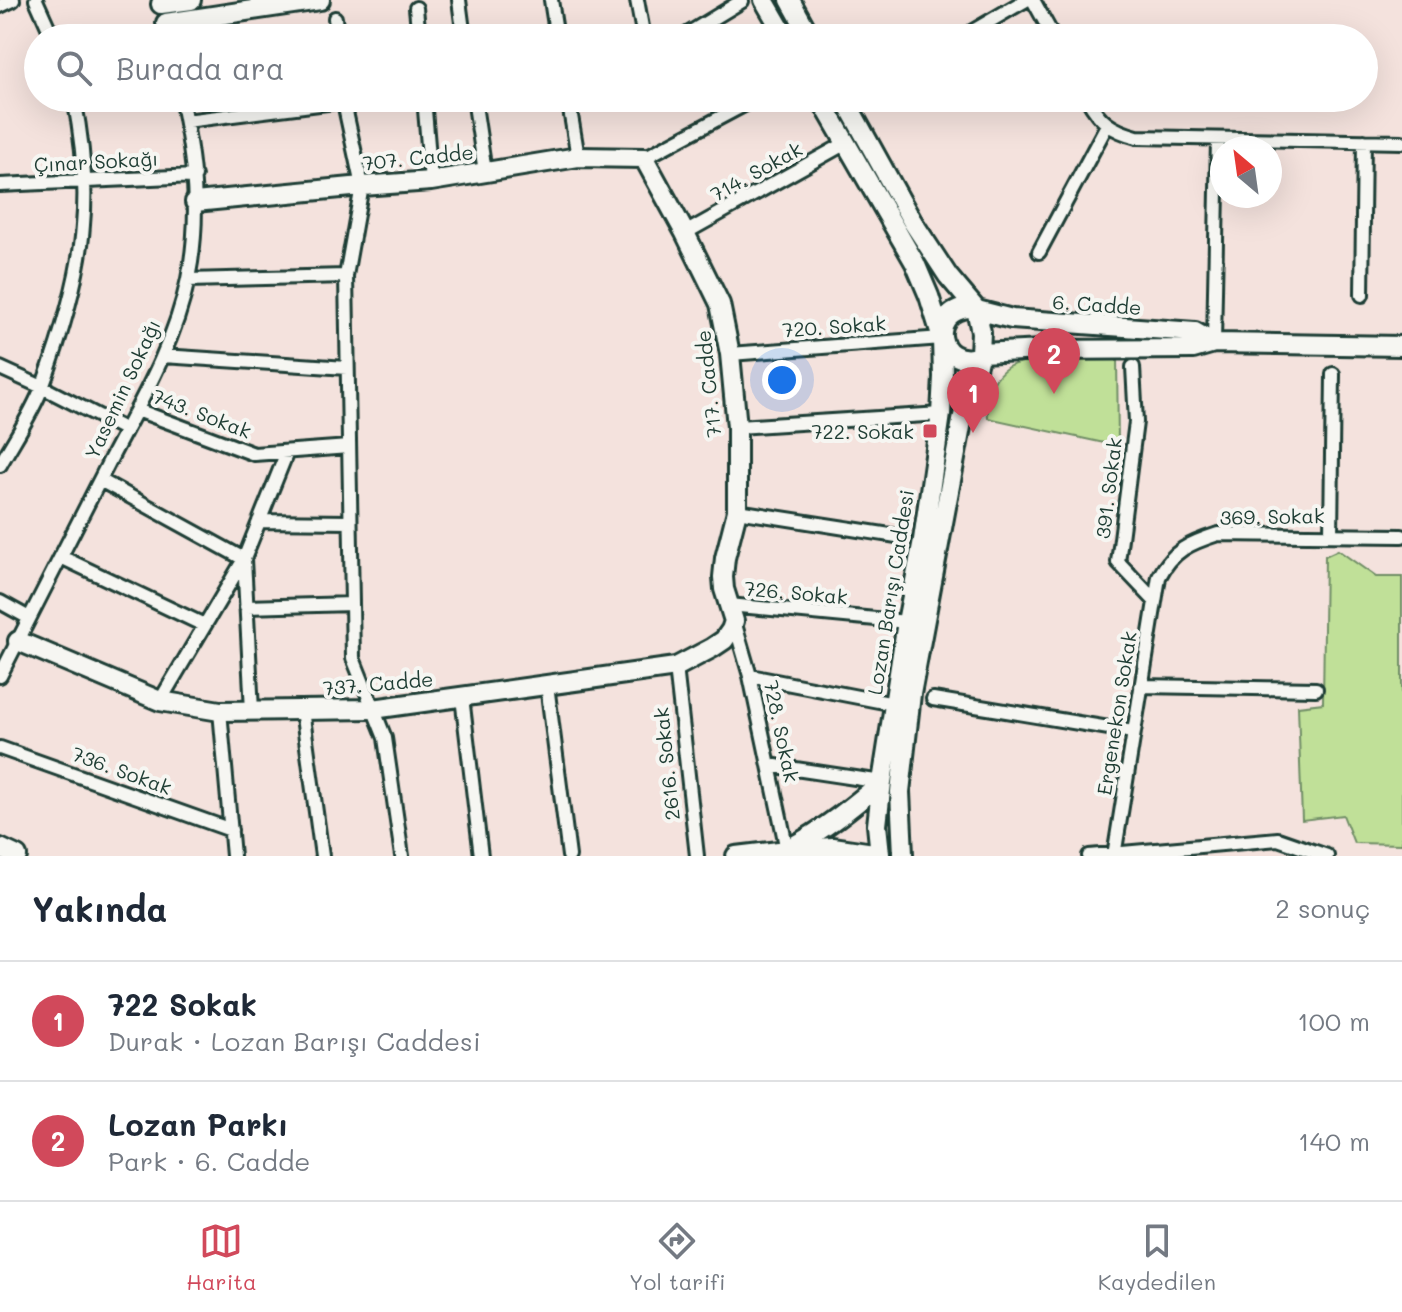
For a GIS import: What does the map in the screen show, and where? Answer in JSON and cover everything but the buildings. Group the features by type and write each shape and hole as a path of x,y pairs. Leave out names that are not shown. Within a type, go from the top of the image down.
{"main road":[{"path":"163,16 191,0"},
{"path":"163,16 320,0"},
{"path":"764,0 778,24"},
{"path":"790,0 803,24"},
{"name":"Lozan Barışı Caddesi","path":"828,112 915,263 942,338 941,414 882,782 877,825 879,855"},
{"path":"852,112 912,221 948,276 976,309"},
{"name":"707. Cadde","path":"195,202 431,181 578,157 644,158"},
{"name":"717. Cadde","path":"644,158 720,304 730,354 737,427 737,511 723,577 732,613"},
{"path":"976,309 961,309 948,316 941,330 948,351 955,356 970,359 980,353"},
{"name":"Lozan Barışı Caddesi","path":"905,855 900,792 911,694 963,416 980,353 981,332 976,309"},
{"name":"6. Cadde","path":"976,309 1012,319 1040,322 1195,332 1214,343"},
{"name":"6. Cadde","path":"980,353 1193,349 1214,343 1402,346"},
{"name":"737. Cadde","path":"18,641 160,701 220,711 373,709 676,667 724,640 731,630 732,613"},
{"path":"787,850 842,816 882,782"},
{"path":"736,856 833,847 879,855 896,851 905,855"},
{"path":"0,848 17,856"}],"street":[{"path":"0,6 13,0"},
{"path":"36,0 47,24"},
{"path":"459,0 462,24"},
{"path":"551,0 555,24"},
{"path":"637,0 641,24"},
{"path":"985,24 1026,0"},
{"path":"1033,0 1046,24"},
{"path":"704,24 742,1"},
{"path":"416,8 418,24"},
{"path":"335,18 336,24"},
{"path":"0,465 42,387 77,265 83,225 83,181 76,112"},
{"name":"Yasemin Sokağı","path":"0,676 137,410 177,319 188,280 194,240 195,176 184,112"},
{"path":"186,121 253,112"},
{"path":"346,112 362,186 346,276 353,658 385,738 402,856"},
{"path":"425,112 431,181"},
{"path":"476,112 485,172"},
{"path":"570,112 578,157"},
{"path":"644,158 731,112"},
{"path":"1096,112 1107,125 1137,137 1210,139"},
{"path":"1039,252 1107,125"},
{"path":"1282,140 1402,142"},
{"path":"1362,295 1364,141"},
{"name":"714. Sokak","path":"685,233 846,143"},
{"name":"Çınar Sokağı","path":"0,185 195,176"},
{"path":"1214,343 1217,208"},
{"path":"188,280 346,276"},
{"name":"720. Sokak","path":"730,354 942,338"},
{"path":"163,356 347,368"},
{"name":"391. Sokak","path":"1133,367 1136,422 1118,562 1155,601"},
{"path":"0,368 126,430"},
{"path":"1331,535 1333,374"},
{"name":"743. Sokak","path":"137,410 246,452 265,454 349,447"},
{"path":"737,427 941,414"},
{"path":"160,701 244,559 287,452"},
{"path":"100,480 244,559"},
{"path":"737,511 903,537"},
{"path":"259,521 350,522"},
{"name":"369. Sokak","path":"1159,577 1167,562 1181,549 1218,534 1402,536"},
{"path":"61,557 204,625"},
{"path":"244,559 252,711"},
{"name":"Ergenekon Sokak","path":"1113,854 1159,577"},
{"path":"0,602 29,618"},
{"path":"246,607 352,604"},
{"name":"726. Sokak","path":"732,613 907,622"},
{"name":"728. Sokak","path":"732,613 750,676 787,850"},
{"name":"2616. Sokak","path":"676,667 697,856"},
{"path":"750,676 894,704"},
{"path":"547,685 569,856"},
{"path":"1141,686 1316,689"},
{"path":"462,697 481,856"},
{"path":"933,699 1133,732"},
{"path":"302,710 322,856"},
{"path":"220,711 233,856"},
{"name":"736. Sokak","path":"0,748 231,830"},
{"path":"769,765 882,782"},
{"path":"1089,856 1278,839 1327,856"},
{"path":"1262,840 1266,856"}],"green space":[{"path":"1117,356 1118,446 988,418 991,390 997,377 1008,367 1044,359"},
{"path":"1338,550 1376,577 1402,577 1402,844 1354,843 1343,815 1302,820 1298,706 1323,703 1325,556"}],"place":[{"name":"Lozan Parkı","path":"1054,394"},
{"name":"722. Sokak","path":"930,431"},
{"name":"722 Sokak","path":"973,433"}]}
